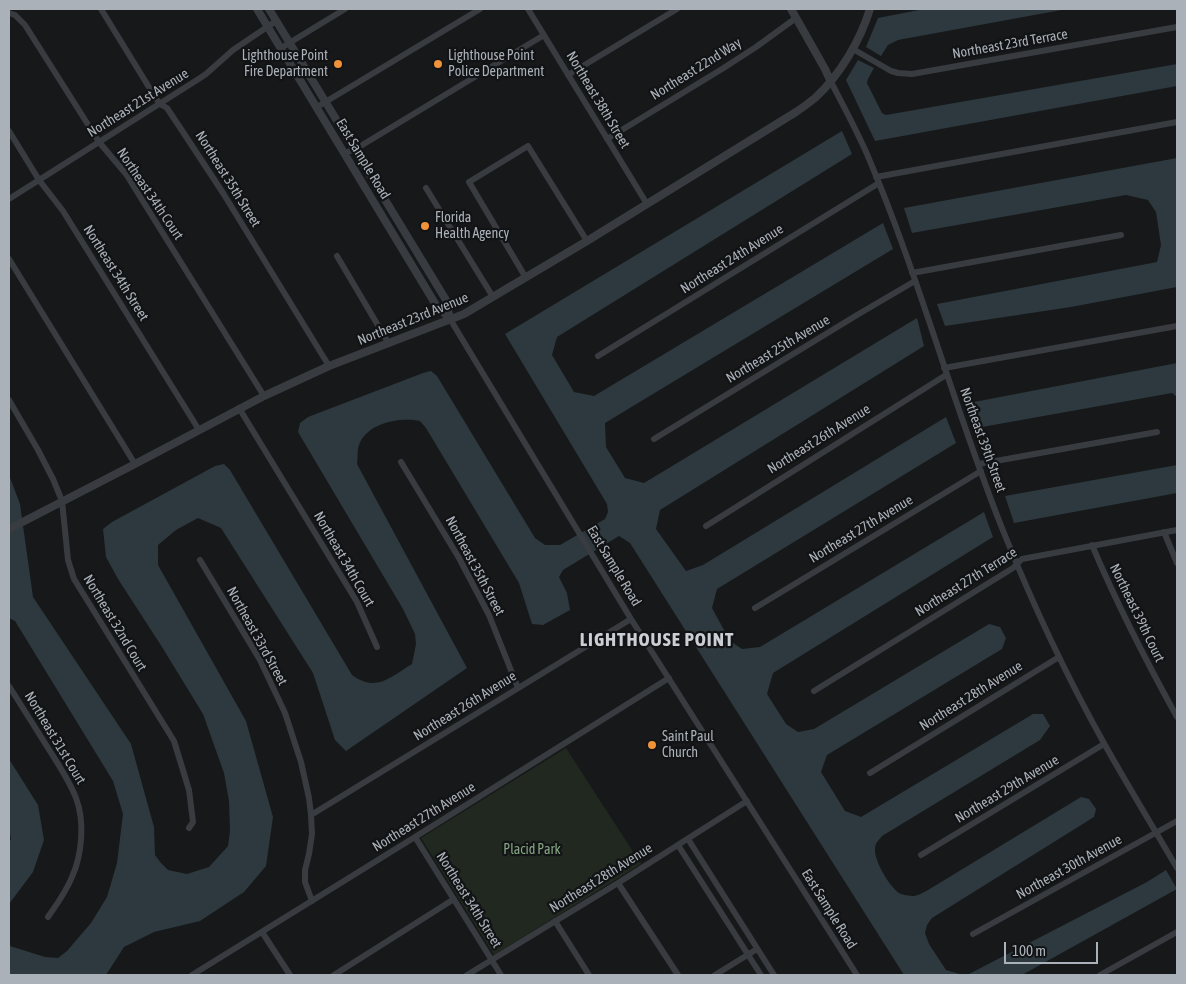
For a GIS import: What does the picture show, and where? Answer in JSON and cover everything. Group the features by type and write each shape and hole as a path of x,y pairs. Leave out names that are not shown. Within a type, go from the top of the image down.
{"street":[{"name":"Northeast 35th Street","path":"101,9 155,97 166,108 181,129 223,193 329,366"},
{"name":"East Sample Road","path":"257,9 436,305 450,319 631,619 857,975"},
{"name":"East Sample Road","path":"269,9 446,300 450,319"},
{"path":"281,48 346,9"},
{"path":"316,107 480,9"},
{"name":"Northeast 38th Street","path":"528,9 647,204"},
{"path":"568,75 676,9"},
{"name":"Northeast 39th Street","path":"791,9 852,121 878,180 1004,533 1059,657 1104,744 1177,868"},
{"name":"Northeast 23rd Avenue","path":"9,528 135,464 239,408 329,366 464,314 526,278 796,112 816,96 857,51 870,9"},
{"name":"Northeast 34th Court","path":"9,13 15,15 25,25 99,142 126,174 264,396"},
{"name":"Northeast 22nd Way","path":"607,138 722,69 796,18"},
{"name":"Northeast 21st Avenue","path":"9,199 206,74 233,50 276,21"},
{"name":"Northeast 23rd Terrace","path":"857,51 898,73 912,74 1177,27"},
{"path":"344,153 354,150 544,35"},
{"name":"Northeast 24th Avenue","path":"598,356 878,180 1177,122"},
{"name":"Northeast 34th Street","path":"9,131 39,180 63,211 199,430"},
{"path":"526,278 469,182 528,146 587,241"},
{"path":"426,188 493,297"},
{"path":"912,273 1121,234"},
{"path":"337,256 388,344"},
{"path":"9,259 135,464"},
{"path":"413,266 422,260"},
{"name":"Northeast 25th Avenue","path":"654,439 915,281"},
{"name":"Northeast 26th Avenue","path":"706,526 945,371 1177,326"},
{"name":"Northeast 32nd Court","path":"9,400 38,450 62,501 68,560 74,579 174,741 189,790 193,822 189,828"},
{"name":"Northeast 34th Court","path":"239,408 357,602 377,647"},
{"name":"Northeast 27th Avenue","path":"755,608 980,467 1156,432"},
{"name":"Northeast 35th Street","path":"401,462 459,558 489,615 518,688"},
{"name":"Northeast 27th Terrace","path":"814,691 1013,568 1022,559 1177,530"},
{"path":"1164,532 1177,562"},
{"name":"Northeast 39th Court","path":"1092,545 1127,624 1177,717"},
{"name":"Northeast 33rd Street","path":"200,560 260,660 284,713 301,762 311,815 312,834 305,870 305,882 312,901"},
{"name":"Northeast 26th Avenue","path":"311,815 631,619"},
{"name":"Northeast 28th Avenue","path":"870,773 1059,657"},
{"name":"Northeast 27th Avenue","path":"192,975 201,973 262,932 669,678"},
{"name":"Northeast 31st Court","path":"9,686 66,777 76,799 80,820 81,840 73,875 64,894 48,917"},
{"name":"Northeast 29th Avenue","path":"921,855 1104,744"},
{"name":"Northeast 28th Avenue","path":"467,975 747,802"},
{"name":"Northeast 30th Avenue","path":"973,934 1177,822"},
{"name":"Northeast 34th Street","path":"415,838 501,975"},
{"path":"688,839 774,975"},
{"path":"678,844 761,975"},
{"path":"618,883 678,975"},
{"path":"334,975 454,899"},
{"path":"555,921 589,975"},
{"path":"262,932 290,975"},
{"path":"1100,975 1177,932"},
{"path":"714,975 758,949"}],"green space":[{"name":"Placid Park","path":"566,748 641,864 494,955 421,838"}],"shaded area":[{"path":"924,9 1067,9 898,40 888,45 881,56 866,47 878,18"},
{"path":"858,60 874,68 867,83 882,113 886,115 1177,64 1177,86 875,141 846,80"},
{"path":"842,131 852,154 557,337 552,355 574,392 594,396 883,223 893,249 605,423 606,447 625,478 644,483 917,318 924,346 660,510 656,529 686,571 703,565 946,417 956,443 717,589 712,608 730,641 742,649 760,647 984,512 993,537 773,673 767,694 786,724 798,732 814,729 989,624 1000,627 1006,638 1002,649 827,755 821,772 845,811 861,817 1033,714 1043,714 1050,726 1040,740 882,836 876,845 875,854 877,860 891,885 900,894 914,896 928,890 1081,797 1089,799 1096,809 1094,817 932,918 927,925 925,933 929,944 946,970 963,975 904,975 630,543 619,536 563,570 559,577 567,593 570,610 543,625 532,624 519,583 426,428 420,421 403,420 385,423 369,431 359,445 357,464 467,668 346,751 335,740 313,673 221,528 198,518 176,530 158,545 158,565 246,721 273,817 266,866 244,892 200,921 154,932 124,947 106,975 9,975 9,944 10,946 45,957 58,958 67,951 91,923 107,897 117,863 123,814 113,781 15,621 9,618 9,475 20,504 33,597 131,744 154,827 155,855 168,870 187,874 209,867 228,846 230,831 229,801 224,773 203,714 106,557 103,529 112,522 215,466 224,464 230,470 352,675 369,683 376,683 390,678 412,664 416,644 415,634 403,609 298,432 300,423 308,417 431,371 437,376 535,538 545,545 560,545 605,519 608,512 607,504 505,334"},
{"path":"1177,158 1177,287 1071,307 945,326 937,304 1157,262 1161,245 1156,212 1148,200 1126,195 912,233 904,208"},
{"path":"1177,363 1177,397 1172,393 982,427 974,402"},
{"path":"1177,465 1177,493 1014,523 1005,496"},
{"path":"9,759 38,805 44,840 33,872 9,904 9,843 11,839 9,828"},
{"path":"1166,870 1177,889 1022,975 967,975 1147,882"}],"place":[{"name":"Lighthouse Point Fire Department","path":"338,64"},
{"name":"Lighthouse Point Police Department","path":"438,64"},
{"name":"Florida Health Agency","path":"425,226"},
{"name":"Saint Paul Church","path":"652,745"}],"district":[{"name":"LIGHTHOUSE POINT","path":"657,640"}]}
